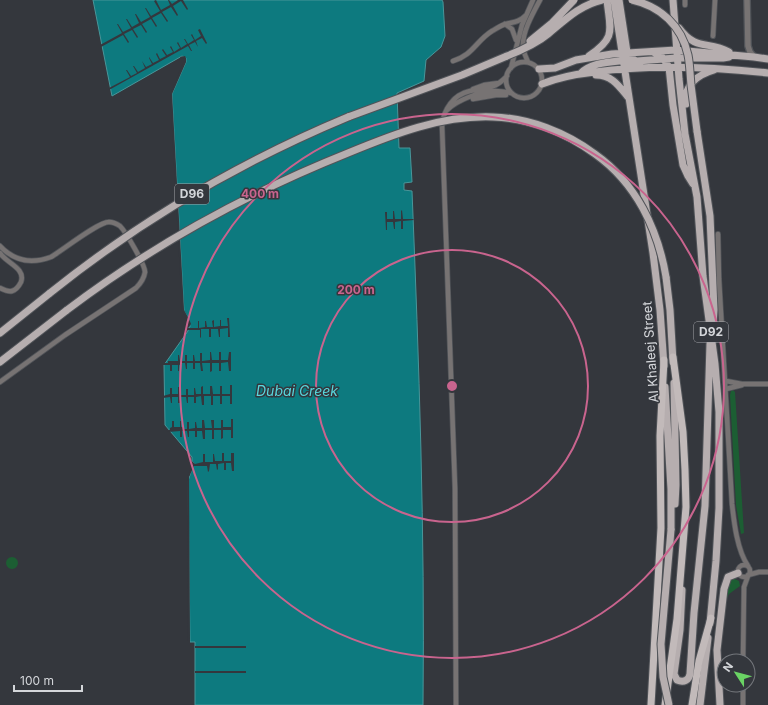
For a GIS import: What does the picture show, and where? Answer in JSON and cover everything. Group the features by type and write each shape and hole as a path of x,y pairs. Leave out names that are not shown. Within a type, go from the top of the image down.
{"highway":[{"path":"665,705 674,644 686,519 686,476 681,413 673,357"},
{"path":"651,705 661,535 660,436 664,360"},
{"path":"692,705 700,656 711,618"}],"main road":[{"path":"507,56 527,44 545,29 574,0"},
{"path":"507,56 541,39 580,9 602,0"},
{"path":"585,58 602,46 609,34 610,25 607,0"},
{"name":"Al Khaleej Street","path":"614,0 624,52 623,65 654,260 664,360 671,527 661,644 663,677 669,705"},
{"path":"619,0 624,52 635,61 650,68"},
{"path":"632,0 650,6 661,12 675,26 682,37 688,56 697,131 711,222 714,310 708,359 705,506 694,613 690,674 687,680 683,682 677,680 674,674 679,642 682,602 681,581"},
{"name":"D92","path":"673,0 676,50 685,134 695,185 699,216 703,276 719,412 720,472 718,539 701,704"},
{"path":"674,21 685,36 695,43 720,48 732,54"},
{"path":"539,69 555,68 572,61 624,52 676,50 732,54 768,59"},
{"path":"663,58 676,50"},
{"path":"649,51 663,58 669,67 673,105 683,165 688,176 695,185"},
{"path":"542,84 564,76 623,65 635,61 663,58 726,58 732,54"},
{"name":"D96","path":"0,334 50,293 109,248 192,194 235,170 280,147 348,118 462,75 507,56"},
{"path":"623,65 650,68 678,67 725,69 768,74"},
{"path":"685,134 688,121 686,96 689,86 692,82 705,74 715,70 725,69"},
{"path":"580,74 586,76 604,75 614,81 629,98"},
{"name":"D96","path":"0,362 123,269 183,233 291,177 411,129 449,120 492,116 519,120 549,129 582,145 611,167 629,187 646,213 659,245 666,277 673,357"},
{"path":"671,527 676,493 673,357"},
{"path":"720,704 717,650 724,589 728,577 739,571"}],"street":[{"path":"456,705 455,488 442,130 444,115 448,106 455,99 462,94 471,91 489,88 500,82 506,76 511,68 525,16 533,0"},
{"path":"528,62 524,52 524,39 532,16 540,0"},
{"path":"713,36 715,0"},
{"path":"747,0 749,49 754,57"},
{"path":"453,61 467,55 485,37 505,24 517,22 525,16"},
{"path":"505,24 509,26 514,33 516,45"},
{"path":"444,115 454,104 489,92 512,94 524,98 531,97 538,92 542,84 539,69 528,62 519,63 511,68"},
{"path":"506,76 507,87 512,94"},
{"path":"0,246 16,258 30,261 43,260 59,252 100,225 110,222 116,223 124,230 144,267 145,273 143,279 136,288 65,335 0,382"},
{"path":"718,234 718,279 726,381 732,504 735,526 742,554 749,567 750,573 744,587"},
{"path":"0,253 4,259 18,268 22,278 17,288 12,291 6,291 0,288"},
{"path":"726,381 745,384 768,384"},
{"path":"726,389 745,384"},
{"path":"742,554 739,571 744,587 743,653"},
{"path":"739,571 744,564 759,572"},
{"path":"739,571 744,577 759,572 768,572"},
{"path":"743,693 743,705"}],"green space":[{"path":"733,390 735,392 744,533 741,534 736,505 730,395 731,391"},
{"path":"12,557 16,559 18,563 16,567 12,569 8,567 6,563 8,559"},
{"path":"733,578 739,581 740,586 729,594 725,600 729,580"}],"water":[{"name":"Dubai Creek","path":"93,0 442,0 443,2 445,36 441,47 426,60 424,81 397,93 399,148 410,148 412,182 404,183 404,190 412,191 417,319 422,512 423,705 195,705 195,642 190,642 188,481 194,463 192,461 192,457 165,425 164,365 190,327 189,319 184,311 172,94 186,62 186,58 182,56 112,96"}],"pier":[{"path":"156,0 161,10 170,5 168,0 172,4 178,0 183,0 188,9 187,10 181,1 173,6 178,15 177,16 171,7 162,12 168,21 167,22 161,13 152,18 157,26 156,27 151,19 142,24 147,32 146,33 141,25 133,29 138,37 137,38 132,30 124,34 129,42 128,43 123,35 101,47 100,45 122,33 117,24 123,32 131,28 126,19 132,27 139,23 135,14 141,22 150,17 145,8 151,16 160,11 154,1"},
{"path":"200,29 207,43 206,44 202,38 196,41 198,47 195,42 189,45 192,51 188,46 109,90 109,88 130,77 126,70 131,76 137,73 133,66 138,72 145,68 142,61 146,67 152,64 149,57 153,63 159,60 156,54 157,53 160,59 166,56 162,50 163,49 167,55 173,52 170,47 171,46 174,52 180,48 177,43 178,42 181,48 187,44 184,39 188,44 194,40 191,35 192,34 195,40 201,36 198,30"},
{"path":"185,56 186,62 172,94 184,310 191,324 188,328 187,326 189,324 182,311 170,94 184,61 184,58 181,59 180,57"},
{"path":"402,210 403,219 414,220 403,221 403,229 401,229 401,221 395,222 395,229 393,222 387,222 386,230 385,212 387,212 387,219 393,219 394,211 395,219 401,219"},
{"path":"227,318 229,318 230,337 228,337 228,328 220,329 220,337 218,329 211,329 211,337 209,337 209,329 201,329 200,338 200,330 186,330 186,328 198,328 198,321 199,328 205,327 205,321 207,327 213,327 212,321 214,320 214,327 220,326 220,320 221,326 228,326"},
{"path":"210,352 212,360 219,360 219,352 221,352 221,360 228,360 229,352 231,352 231,371 229,371 228,362 221,363 221,371 219,371 219,363 212,363 212,371 210,372 210,363 202,363 203,371 201,371 200,363 195,363 195,369 193,369 193,363 187,363 186,369 185,363 182,363 182,365 179,365 179,371 178,365 172,365 172,371 170,371 170,365 163,365 163,363 168,363 168,361 178,361 178,355 180,361 185,361 185,355 187,355 187,361 193,361 194,355 195,361 200,361 200,353 202,353 202,361 210,360"},
{"path":"230,385 232,385 232,404 230,404 230,396 222,396 222,404 220,404 220,396 213,396 213,405 211,405 211,396 204,396 204,405 202,405 201,396 196,397 196,403 194,403 194,397 188,397 188,403 186,397 180,397 180,403 178,403 178,397 172,397 172,403 170,397 163,398 163,396 170,394 170,388 172,388 172,394 178,394 178,387 180,395 186,395 186,389 188,389 188,395 194,395 194,388 196,394 201,394 201,387 203,386 203,394 210,394 210,386 212,386 213,394 220,394 220,386 222,386 222,394 230,394"},
{"path":"231,419 233,419 233,438 231,438 231,430 223,430 223,438 221,439 221,430 214,430 214,439 212,439 212,430 205,430 205,439 203,439 202,431 197,431 197,437 195,437 195,431 189,431 188,437 187,431 182,431 182,437 180,437 180,431 168,432 166,430 170,430 172,427 172,421 174,421 174,427 180,427 181,421 181,427 184,427 184,429 187,429 187,422 189,422 189,429 195,428 195,422 197,428 202,428 202,420 204,420 205,428 212,428 211,420 214,420 214,428 221,428 221,420 223,420 223,427 231,427"},
{"path":"222,453 224,453 224,461 231,461 231,453 234,453 234,471 232,471 231,463 226,463 226,470 224,470 224,463 218,464 217,470 216,464 210,464 208,472 207,466 194,466 189,477 190,642 188,642 187,476 193,465 192,461 195,464 203,462 203,454 205,454 205,462 213,462 214,454 215,461 222,461"},
{"path":"195,646 246,646 246,648 195,648"},
{"path":"195,671 246,671 246,673 195,673"}]}
